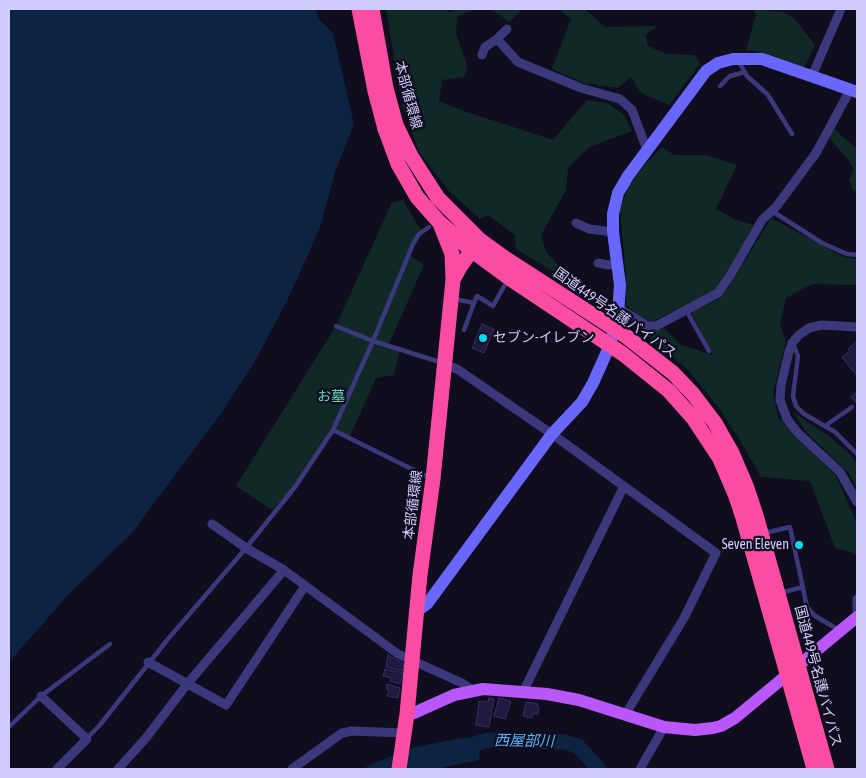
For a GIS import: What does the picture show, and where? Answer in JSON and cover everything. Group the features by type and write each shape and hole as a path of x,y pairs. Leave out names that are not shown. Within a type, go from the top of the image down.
{"highway":[{"name":"本部循環線","path":"359,9 384,129 398,164 434,224 476,245"},
{"name":"本部循環線","path":"372,9 386,88 396,125 411,156 438,198 476,245"},
{"path":"434,224 452,254 453,280"},
{"name":"本部循環線","path":"400,769 420,575 433,479 453,280 476,245"},
{"name":"国道449号名護バイパス","path":"476,245 509,278 610,345 658,381 677,398 702,431 720,459 743,518 814,769"},
{"name":"国道449号名護バイパス","path":"476,245 505,258 615,330 673,373 693,394 715,423 732,453 747,488 762,534 827,769"}],"main road":[{"path":"407,714 414,713 454,695 483,689 523,692 578,700 664,727 695,730 721,726 735,718 857,617"}],"street":[{"path":"812,76 841,9"},
{"path":"482,55 485,47 497,39 506,29"},
{"path":"497,39 518,62 581,88 620,99 632,110 647,150"},
{"path":"416,612 427,604 446,580 552,434 582,402 593,383 610,345 619,308 620,285 613,232 613,214 618,193 628,176 706,71 718,63 737,59 762,60 852,88 816,153 772,211 762,220 730,276 718,293 656,326 647,326 619,308"},
{"path":"576,223 589,229 613,232"},
{"path":"598,263 617,264"},
{"path":"857,327 833,325 809,328 799,335 792,343 780,385 782,410 787,419 798,433 840,472 857,502"},
{"path":"444,364 457,369 552,434 716,553 684,618 625,715"},
{"path":"523,692 624,486"},
{"path":"212,524 246,548 284,570 398,654 462,683 472,690"},
{"path":"118,769 146,738 188,683 284,570"},
{"path":"420,575 428,583 432,584 446,580"},
{"path":"148,662 226,705 305,586"},
{"path":"857,599 857,611"},
{"path":"41,696 87,739 58,769"},
{"path":"640,769 664,727"},
{"path":"292,769 342,733 357,731 403,740"}],"lane":[{"path":"737,59 747,76 768,95 792,134"},
{"path":"720,86 730,76 745,72"},
{"path":"772,211 822,243 847,254 857,255"},
{"path":"87,739 148,662 246,548 295,487 333,430 373,341 413,244 419,234 434,224"},
{"path":"464,330 477,296 493,306 509,278"},
{"path":"451,298 474,303"},
{"path":"686,310 709,351"},
{"path":"336,326 373,341 444,364"},
{"path":"792,343 798,356 794,396 796,406 804,414 835,432 857,454"},
{"path":"825,426 852,407"},
{"path":"333,430 433,479"},
{"path":"762,534 790,527 808,607 815,616 841,630"},
{"path":"779,594 803,587"},
{"path":"9,727 41,696 110,644"}],"green space":[{"path":"386,9 445,9 450,13 454,9 475,9 457,17 456,34 468,67 464,77 442,80 439,101 553,140 587,100 607,103 623,114 632,131 589,147 568,168 566,190 541,235 546,252 574,281 592,295 516,249 515,235 488,215 480,219 448,190 419,152 402,105"},
{"path":"490,9 522,9 510,22"},
{"path":"558,9 585,9 605,27 658,26 646,35 648,46 666,54 694,55 700,64 669,105 641,93 631,77 618,88 584,83 552,69 571,19"},
{"path":"752,9 783,12 793,17 815,45 804,68 746,50 756,14"},
{"path":"833,128 857,149 857,191 853,190 849,180 854,169 847,158 828,137"},
{"path":"662,147 674,155 706,155 737,165 716,209 736,220 754,225 725,277 714,292 651,322 644,320 626,305 626,278 620,209 629,185"},
{"name":"お墓","path":"403,200 422,232 409,255 424,265 388,346 400,350 394,375 376,378 349,438 333,430 295,487 272,510 236,486 336,326 392,202"},
{"path":"771,218 844,257 857,259 857,285 812,284 786,298 780,324 786,342 773,392 778,417 835,474 857,523 857,556 851,552 835,548 810,481 761,477 719,408 688,370 629,320 648,332 664,328 681,345 713,355 691,312 718,299 729,287"},
{"path":"793,412 826,434 851,455 857,464 857,490 849,473 806,432"}],"water":[{"path":"9,9 316,9 318,18 333,33 354,124 335,172 320,228 287,301 255,361 222,412 132,533 69,594 9,662"},
{"path":"482,737 479,760 436,769 363,769 416,747 461,738"}],"building":[{"name":"セブン-イレブン","path":"482,324 494,329 484,353 472,348"},
{"path":"857,341 857,376 842,357 850,351 848,349"},
{"path":"857,392 857,404 851,397"},
{"path":"388,655 404,664 403,671 386,667"},
{"path":"385,669 403,673 400,684 390,681 391,678 383,676"},
{"path":"387,684 400,688 398,698 387,696 389,689 386,689"},
{"path":"489,698 494,699 489,727 476,725 479,701 488,702"},
{"path":"499,698 511,701 505,719 494,716"},
{"path":"526,702 538,704 538,714 533,714 532,718 523,716"}],"waterway":[{"name":"西屋部川","path":"463,747 489,740 565,742 578,746 599,769"}],"place":[{"name":"セブン-イレブン","path":"483,338"},
{"name":"Seven Eleven","path":"799,545"}]}
